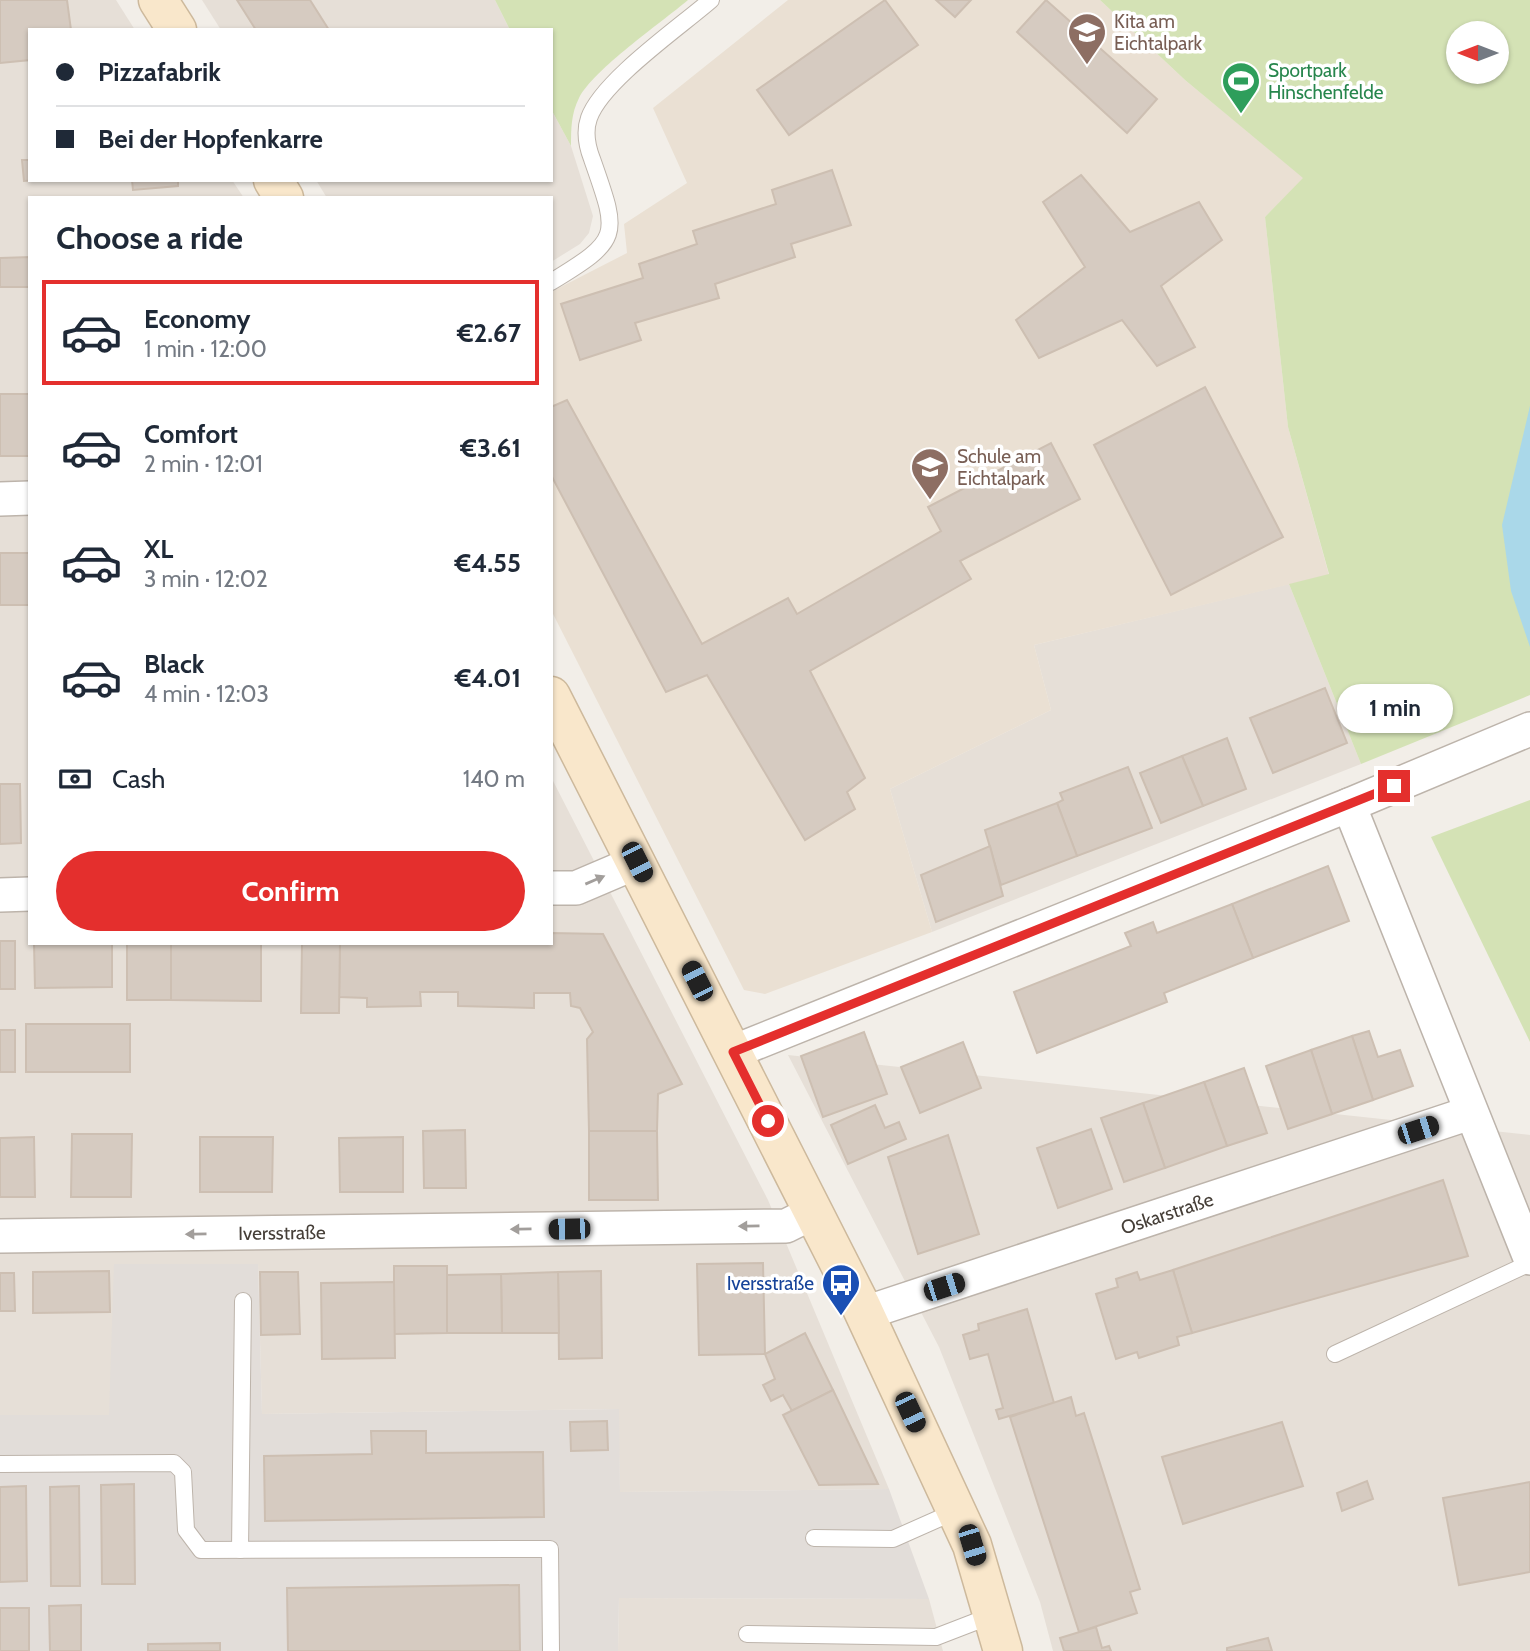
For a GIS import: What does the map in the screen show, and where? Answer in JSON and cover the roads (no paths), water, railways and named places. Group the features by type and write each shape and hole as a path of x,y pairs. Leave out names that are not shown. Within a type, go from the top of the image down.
{"street":[{"path":"158,0 176,28"},
{"path":"0,499 28,498"},
{"path":"553,699 864,1313 972,1545 1003,1651"},
{"path":"733,1052 1349,805 1530,729"},
{"path":"1349,805 1530,1261"},
{"path":"553,888 576,888 637,862"},
{"path":"0,895 28,894"},
{"name":"Oskarstraße","path":"864,1313 1470,1113"},
{"name":"Iversstraße","path":"0,1236 786,1226 814,1212"}],"lane":[{"path":"553,281 593,256 609,237 611,224 608,206 586,140 593,108 611,85 711,0"},
{"path":"1335,1354 1530,1261"},
{"path":"240,1550 243,1301"},
{"path":"0,1464 174,1463 183,1472 186,1530 201,1550 550,1549 551,1651"},
{"path":"814,1538 893,1539 956,1511"},
{"path":"747,1634 936,1637 993,1615"}],"water":[{"path":"1530,406 1530,647 1511,591 1502,525"}],"place":[{"name":"Kita am Eichtalpark","path":"1087,66"},
{"name":"Sportpark Hinschenfelde","path":"1241,115"},
{"name":"Schule am Eichtalpark","path":"930,501"},
{"name":"Iversstraße","path":"841,1317"}]}
